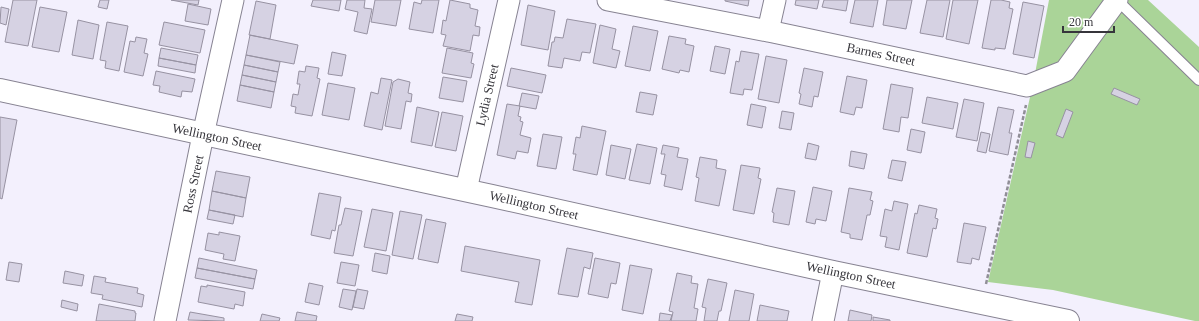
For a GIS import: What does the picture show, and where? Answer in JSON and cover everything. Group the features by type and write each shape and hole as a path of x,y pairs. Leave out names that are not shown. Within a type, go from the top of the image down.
{"street":[{"name":"Ross Street","path":"165,321 203,134 233,0"},
{"name":"Lydia Street","path":"466,190 509,0"},
{"name":"Barnes Street","path":"608,0 768,31 1027,86 1065,71 1117,0"},
{"path":"768,31 775,0"},
{"name":"Wellington Street","path":"0,90 466,190 834,272 1068,321"},
{"path":"822,321 834,272"}],"lane":[{"path":"1117,0 1199,80"}],"path":[{"path":"986,284 1028,98"}],"green space":[{"path":"1049,0 1148,0 1199,47 1199,321 1053,290 988,282 1033,84"}],"building":[{"path":"13,0 37,0 28,46 5,42"},
{"path":"100,0 109,0 107,9 98,7"},
{"path":"171,0 199,0 198,5"},
{"path":"313,0 341,0 339,11 311,6"},
{"path":"347,0 365,0 364,8 372,9 367,34 354,31 358,12 345,9"},
{"path":"375,0 401,0 396,26 371,22"},
{"path":"422,0 439,0 433,33 409,29 414,2 421,4"},
{"path":"450,0 470,4 470,8 478,10 475,26 480,27 479,36 473,35 470,51 443,46 446,35 441,34 443,20 446,21"},
{"path":"725,0 749,0 748,6"},
{"path":"796,0 819,0 817,9 795,5"},
{"path":"824,0 848,0 846,11 822,7"},
{"path":"855,0 878,0 873,27 850,23"},
{"path":"887,0 912,0 906,29 883,25"},
{"path":"927,0 950,0 943,37 920,33"},
{"path":"953,0 978,0 969,44 946,39"},
{"path":"991,0 1010,2 1009,8 1013,9 1005,49 995,48 995,50 982,48"},
{"path":"256,1 276,5 270,39 249,35"},
{"path":"1023,2 1044,6 1034,58 1013,54"},
{"path":"188,4 211,9 208,25 185,21"},
{"path":"528,5 555,11 548,50 521,45"},
{"path":"1,7 9,9 6,25 0,23"},
{"path":"40,7 67,12 59,52 32,47"},
{"path":"567,19 596,24 590,53 582,52 580,61 564,58 562,68 548,66 552,42 554,42 555,37 563,38"},
{"path":"78,20 99,25 93,59 72,55"},
{"path":"107,22 128,26 119,71 105,68 106,61 100,60"},
{"path":"164,22 205,30 200,53 159,45"},
{"path":"600,25 616,29 612,49 620,51 616,68 593,63"},
{"path":"633,26 658,31 650,71 625,66"},
{"path":"250,35 298,45 294,64 246,55"},
{"path":"669,36 686,39 685,44 694,46 689,72 680,70 679,73 662,69"},
{"path":"136,37 147,39 144,53 148,54 143,76 124,72 130,41 135,42"},
{"path":"715,46 730,49 725,74 710,71"},
{"path":"161,48 198,55 196,65 159,58"},
{"path":"447,48 473,53 471,63 474,64 471,78 442,73"},
{"path":"741,51 759,54 752,90 744,89 743,95 730,93 736,61 739,62"},
{"path":"332,52 346,55 342,76 328,74"},
{"path":"246,55 280,62 278,72 244,65"},
{"path":"766,56 787,60 779,103 758,99"},
{"path":"159,58 196,65 195,73 158,66"},
{"path":"244,65 278,72 276,82 242,75"},
{"path":"306,66 319,68 317,78 320,79 312,116 295,113 296,107 291,106 293,94 298,95 300,84 297,84 299,71 305,72"},
{"path":"511,68 546,75 542,93 507,86"},
{"path":"804,68 823,72 818,97 814,96 812,107 799,104 801,94 799,93"},
{"path":"156,71 195,79 192,92 182,91 181,97 159,92 160,86 153,85"},
{"path":"242,75 276,82 274,92 240,85"},
{"path":"847,76 867,80 862,108 856,107 854,115 840,112"},
{"path":"443,77 467,81 463,102 439,98"},
{"path":"381,78 392,80 382,130 364,126 371,92 378,94"},
{"path":"398,79 410,82 408,93 412,94 411,102 406,101 401,129 385,126 393,82"},
{"path":"328,83 355,88 349,120 322,115"},
{"path":"891,84 913,88 908,118 901,117 899,132 883,129"},
{"path":"240,85 274,92 271,108 237,101"},
{"path":"1114,88 1140,99 1137,105 1111,94"},
{"path":"640,92 657,95 653,115 636,112"},
{"path":"522,93 539,96 536,109 519,106"},
{"path":"927,97 958,103 953,129 922,123"},
{"path":"964,99 984,103 977,141 956,137"},
{"path":"507,104 520,106 518,116 521,117 520,121 523,122 520,135 531,138 528,153 517,151 515,159 497,155"},
{"path":"751,104 766,107 762,128 747,125"},
{"path":"417,107 439,112 432,146 411,142"},
{"path":"998,107 1014,110 1009,133 1012,133 1008,155 989,151"},
{"path":"1066,109 1073,112 1063,138 1056,135"},
{"path":"782,111 794,113 791,130 779,128"},
{"path":"442,112 463,116 456,151 435,147"},
{"path":"0,117 17,120 2,199 0,198"},
{"path":"582,126 606,131 597,175 573,170 576,154 573,154 576,137 580,138"},
{"path":"911,129 925,132 921,153 907,150"},
{"path":"981,132 990,134 986,153 977,151"},
{"path":"543,134 562,137 556,169 537,166"},
{"path":"1028,141 1035,143 1031,158 1025,157"},
{"path":"808,143 819,146 816,160 805,158"},
{"path":"637,144 657,148 650,184 629,180"},
{"path":"611,145 631,149 625,179 606,175"},
{"path":"663,145 679,148 677,157 688,159 682,190 664,186 666,175 661,174 665,154 661,154"},
{"path":"851,151 867,154 864,169 849,166"},
{"path":"700,157 717,160 716,168 726,170 719,206 695,201 699,178 696,177"},
{"path":"892,160 906,162 902,181 888,178"},
{"path":"741,165 760,168 758,178 761,179 754,214 733,210"},
{"path":"216,171 250,177 246,198 212,191"},
{"path":"813,187 832,191 826,221 816,219 815,224 806,222"},
{"path":"777,188 795,191 789,225 773,222 774,213 772,212"},
{"path":"849,188 872,192 870,200 873,201 870,215 867,215 862,240 850,238 850,234 841,232"},
{"path":"212,191 246,198 243,217 209,210"},
{"path":"319,193 341,197 335,231 332,230 330,239 311,235"},
{"path":"894,201 908,204 899,250 885,247 887,237 880,236 885,209 892,211"},
{"path":"919,205 937,209 935,218 938,219 936,229 933,228 927,257 907,253 915,213 917,214"},
{"path":"345,208 362,211 353,256 334,253 339,225 341,225"},
{"path":"372,209 393,213 386,251 364,247"},
{"path":"209,210 235,215 233,224 207,219"},
{"path":"400,211 422,215 413,259 392,255"},
{"path":"426,219 446,223 438,263 418,259"},
{"path":"964,223 986,227 979,260 972,258 971,264 957,262"},
{"path":"219,232 240,236 235,261 223,259 224,254 205,250 208,233 219,235"},
{"path":"465,246 540,260 532,305 515,302 519,282 461,271"},
{"path":"567,248 593,253 590,269 584,267 578,297 558,294"},
{"path":"375,253 390,256 387,274 372,271"},
{"path":"199,258 257,270 255,279 197,268"},
{"path":"595,258 620,263 616,284 611,283 608,298 588,294"},
{"path":"9,262 22,264 19,282 6,280"},
{"path":"341,262 359,265 355,286 337,283"},
{"path":"630,265 652,269 643,314 622,310"},
{"path":"197,268 255,279 253,289 195,278"},
{"path":"65,271 84,275 82,286 63,283"},
{"path":"677,273 692,276 691,283 698,284 694,308 698,309 696,321 671,321 673,312 669,311"},
{"path":"94,276 106,278 105,282 138,288 137,293 144,295 142,307 102,299 103,295 91,293"},
{"path":"708,279 727,283 721,311 719,311 717,321 704,321 706,308 702,307"},
{"path":"309,283 323,286 319,305 305,302"},
{"path":"207,285 245,292 243,306 235,304 234,309 198,302 201,286 207,287"},
{"path":"343,289 356,291 352,310 339,307"},
{"path":"357,289 368,291 364,309 353,307"},
{"path":"735,290 754,294 749,321 729,321"},
{"path":"62,300 78,304 77,311 61,307"},
{"path":"99,304 135,311 135,321 96,321"},
{"path":"760,305 789,311 787,321 757,321"},
{"path":"850,310 872,315 871,321 848,321"},
{"path":"190,312 224,318 224,321 188,320"},
{"path":"297,312 317,316 316,321 295,321"},
{"path":"660,313 672,315 670,321 659,321"},
{"path":"262,314 280,318 279,321 260,321"},
{"path":"457,314 473,317 472,321 455,321"},
{"path":"873,317 890,320 890,321 873,321"}]}
